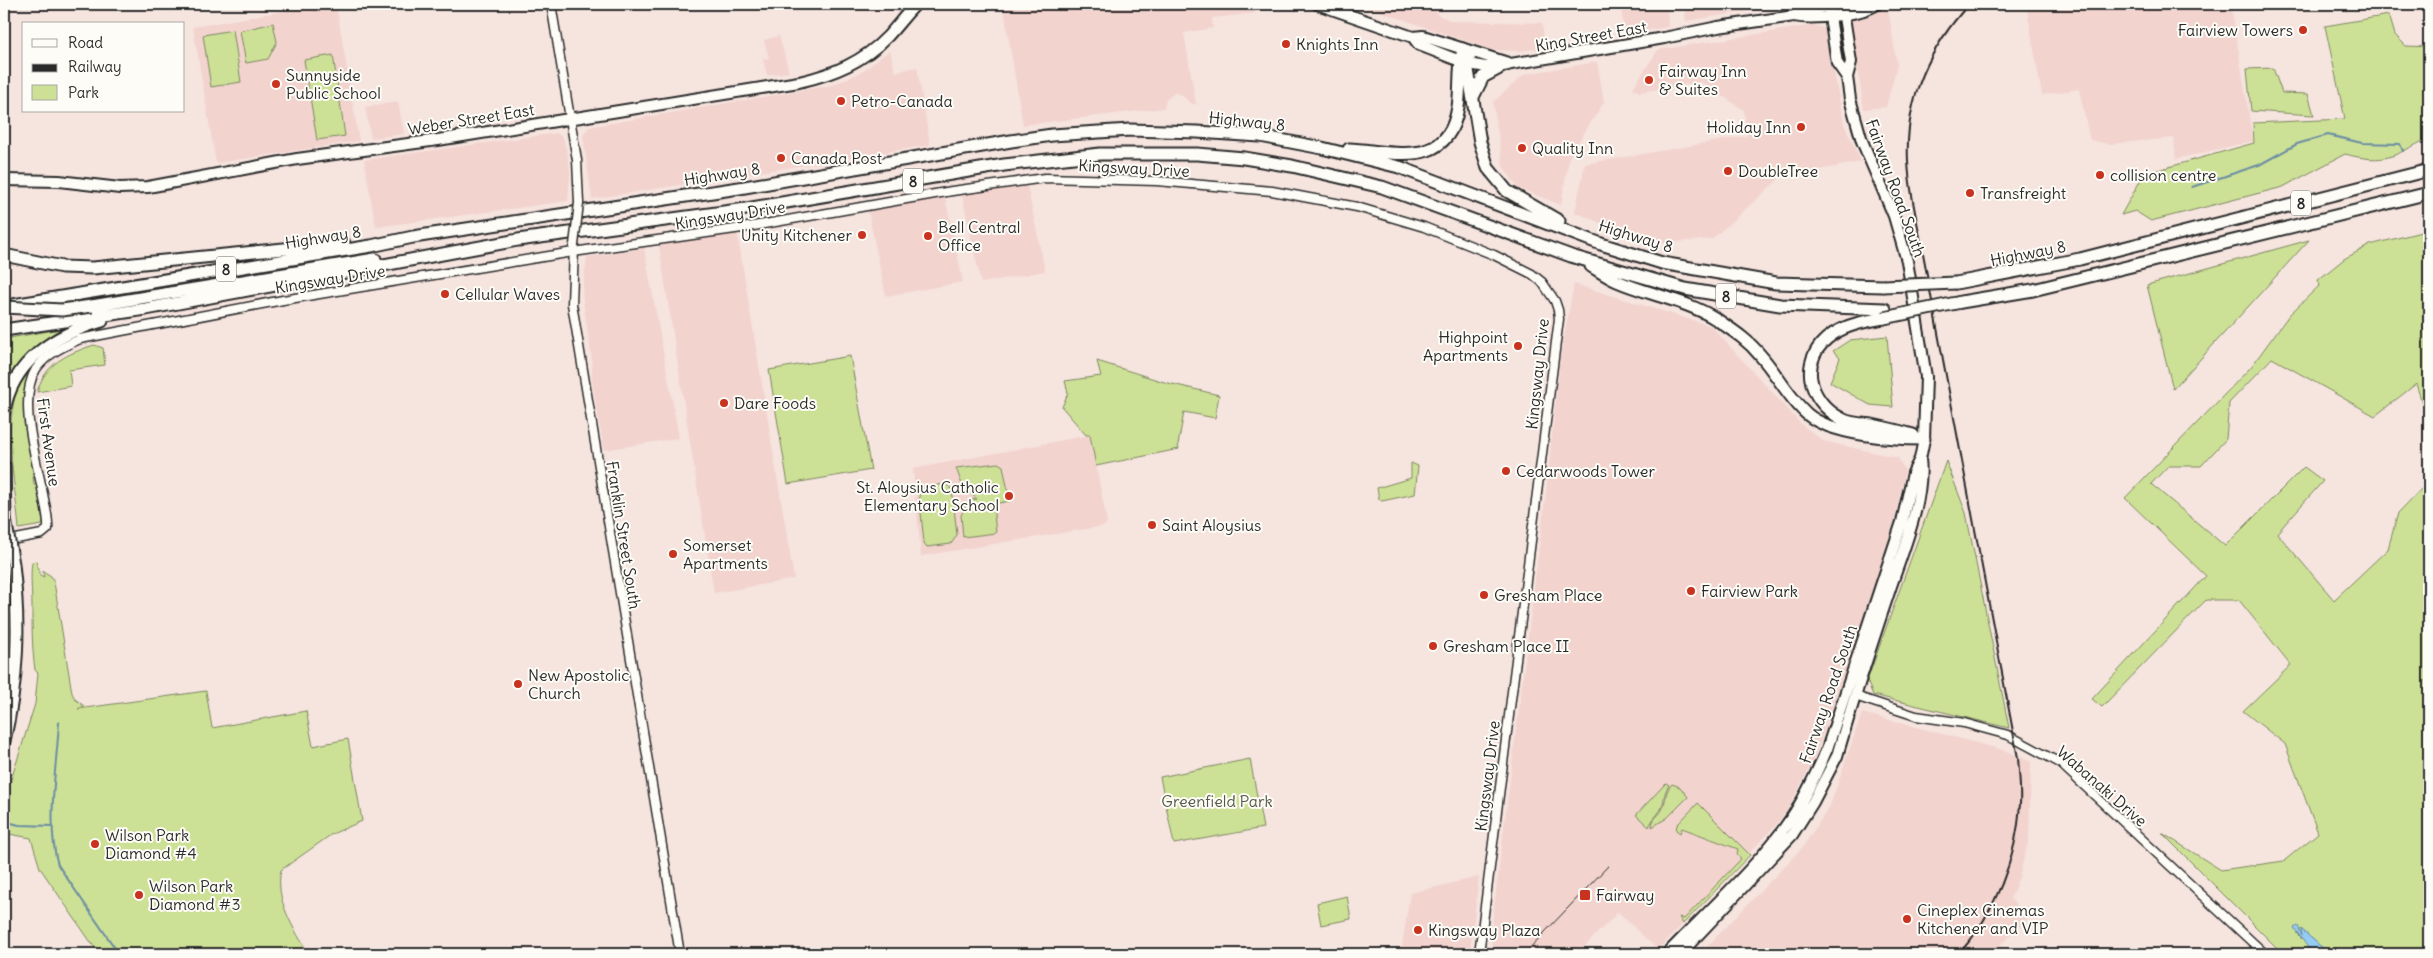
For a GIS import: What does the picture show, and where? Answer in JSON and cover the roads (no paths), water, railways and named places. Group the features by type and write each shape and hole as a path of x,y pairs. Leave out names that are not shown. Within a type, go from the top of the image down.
{"highway":[{"path":"1466,56 1482,152 1492,176 1507,192 1556,219 1574,233"},
{"path":"1322,148 1411,155 1436,146 1444,139 1455,121 1466,56"},
{"path":"1473,98 1483,77 1498,69"},
{"name":"Highway 8","path":"4,307 371,246 413,237 739,188 1052,135 1130,130 1260,136 1322,148 1399,167 1574,233 1662,263 1776,284 1883,286 1956,282 2080,259 2429,170"},
{"name":"8","path":"146,309 518,240 746,209 1004,165 1100,154 1197,154 1292,166 1382,187 1572,256 1685,289 1780,305 1885,313 2042,288 2429,193"},
{"path":"4,255 62,267 93,268 413,237"},
{"path":"4,307 62,310 407,253 518,240"},
{"path":"1572,256 1617,281 1713,317 1742,336 1760,354 1794,402 1817,421 1890,439 1924,438"},
{"path":"4,330 146,309"},
{"path":"4,411 16,378 25,365 48,344 90,325 146,309"},
{"path":"1885,313 1856,324 1828,338 1818,347 1812,363 1810,381 1816,398 1821,404 1844,421 1893,429 1924,438"},
{"path":"4,466 4,515 13,564 18,610 18,645 13,693 4,741"}],"main road":[{"name":"Weber Street East","path":"4,180 59,181 120,188 148,187 297,159 438,140 822,77 848,66 869,53 916,4"},
{"path":"1317,4 1413,37 1423,36 1498,69"},
{"name":"King Street East","path":"1498,69 1511,64 1656,40 1718,27 1794,16 1807,18 1829,8 1844,6 1871,8 1877,4"},
{"name":"Fairway Road South","path":"1844,6 1851,62 1847,77"},
{"name":"Fairway Road South","path":"1680,954 1782,847 1800,824 1837,756 1918,498 1922,476 1920,459 1924,438 1926,376 1907,261 1894,216 1862,141 1847,77 1837,63 1829,8"},
{"name":"King Street East","path":"1466,56 1511,64"},
{"name":"Fairway Road South","path":"1667,954 1774,840 1792,817 1815,775 1827,749 1902,522 1912,473 1920,459"}],"street":[{"name":"Franklin Street South","path":"551,4 578,173 578,203 571,287 574,312 680,954"},
{"name":"Kingsway Drive","path":"44,360 65,346 80,339 283,300 573,249 742,228 1021,180 1091,178 1229,187 1314,197 1424,226 1494,255 1532,274 1550,292 1555,301 1559,319 1478,954"},
{"name":"First Avenue","path":"4,541 42,534 46,532 49,526 29,416 28,393 31,379 44,360"},
{"name":"Wabanaki Drive","path":"1855,696 1909,714 1964,723 2008,735 2060,763 2265,954"}],"water":[{"path":"2298,926 2302,936 2301,929 2327,954 2301,954 2300,950 2308,951 2309,949 2294,928"}],"waterway":[{"path":"2192,187 2259,165 2297,144 2328,135 2362,143 2400,144 2403,151"},
{"path":"59,722 53,794 53,832 58,865 119,954"},
{"path":"4,821 19,825 53,826"}],"tram line":[{"path":"1524,954 1608,866"}],"railway":[{"path":"1959,954 1983,921 2002,884 2009,864 2018,824 2020,781 2018,758 1910,183 1908,139 1915,96 1922,76 1942,39 1969,4"}],"place":[{"name":"Fairview Towers","path":"2303,30"},
{"name":"Knights Inn","path":"1286,44"},
{"name":"Fairway Inn & Suites","path":"1649,80"},
{"name":"Sunnyside Public School","path":"276,84"},
{"name":"Petro-Canada","path":"841,101"},
{"name":"Holiday Inn","path":"1801,127"},
{"name":"Quality Inn","path":"1522,148"},
{"name":"Canada Post","path":"781,158"},
{"name":"DoubleTree","path":"1728,171"},
{"name":"collision centre","path":"2100,175"},
{"name":"Transfreight","path":"1970,193"},
{"name":"Unity Kitchener","path":"862,235"},
{"name":"Bell Central Office","path":"928,236"},
{"name":"Cellular Waves","path":"445,294"},
{"name":"Highpoint Apartments","path":"1518,346"},
{"name":"Dare Foods","path":"724,403"},
{"name":"Cedarwoods Tower","path":"1506,471"},
{"name":"St. Aloysius Catholic Elementary School","path":"1009,496"},
{"name":"Saint Aloysius","path":"1152,525"},
{"name":"Somerset Apartments","path":"673,554"},
{"name":"Fairview Park","path":"1691,591"},
{"name":"Gresham Place","path":"1484,595"},
{"name":"Gresham Place II","path":"1433,646"},
{"name":"New Apostolic Church","path":"518,684"},
{"name":"Wilson Park Diamond #4","path":"95,844"},
{"name":"Wilson Park Diamond #3","path":"139,895"},
{"name":"Fairway","path":"1585,895"},
{"name":"Cineplex Cinemas Kitchener and VIP","path":"1907,919"},
{"name":"Kingsway Plaza","path":"1418,930"}],"park label":[{"name":"Greenfield Park","path":"1217,801"}]}
